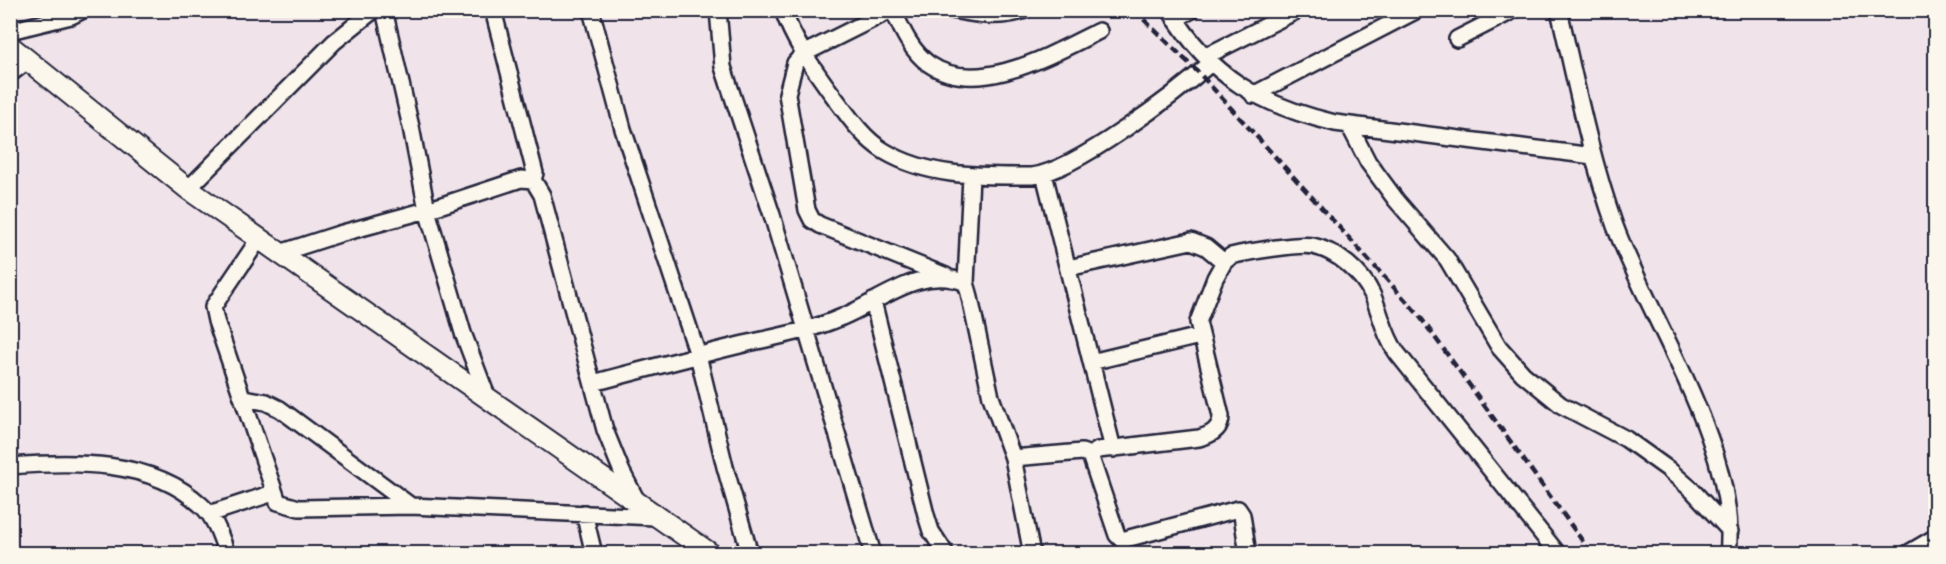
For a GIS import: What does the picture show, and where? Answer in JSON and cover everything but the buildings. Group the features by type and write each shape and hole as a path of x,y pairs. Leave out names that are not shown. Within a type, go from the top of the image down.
{"street":[{"path":"10,31 71,16 83,10"},
{"path":"188,189 334,42 374,10"},
{"path":"384,10 411,127 427,210 463,333 488,399"},
{"path":"493,10 535,173 533,180 542,195 605,430 622,472 648,512"},
{"path":"591,10 623,129 698,355 725,467 750,554"},
{"path":"718,10 723,67 772,215 873,554"},
{"path":"783,10 803,54 853,122 883,150 916,165 970,176 1044,174 1067,165 1119,131 1209,59 1298,10"},
{"path":"966,283 812,220 804,196 787,94 795,63 803,54 892,10 913,49 929,64 948,72 973,76 1025,65 1099,31"},
{"path":"952,10 1009,16 1025,10"},
{"path":"1192,10 1172,15 1231,81 1253,95 1297,114 1349,125 1593,156"},
{"path":"1253,95 1417,10"},
{"path":"1457,39 1514,10"},
{"path":"1558,10 1593,156 1616,227 1705,429 1721,476 1730,531 1728,554"},
{"path":"10,46 188,189 711,554"},
{"path":"10,74 27,61"},
{"path":"1349,125 1368,162 1396,200 1447,259 1499,347 1523,374 1561,405 1626,439 1668,470 1698,496 1730,531"},
{"path":"1044,174 1113,448"},
{"path":"970,176 966,283 991,397 1013,458 1032,554"},
{"path":"280,253 427,210 521,179 533,180"},
{"path":"259,239 213,307 273,493 278,502 299,508 411,506 585,513 648,512"},
{"path":"1068,268 1191,241 1206,247 1224,262"},
{"path":"1090,455 1098,450 1199,438 1209,435 1218,428 1221,416 1200,336 1199,316 1224,262 1239,254 1311,245 1322,248 1350,266 1371,292 1386,334 1397,353 1558,554"},
{"path":"593,383 805,329 841,318 893,290 922,279 949,277"},
{"path":"873,302 926,515 931,531 946,554"},
{"path":"1091,362 1200,336"},
{"path":"243,398 266,402 279,409 411,506"},
{"path":"1013,458 1082,452 1090,455"},
{"path":"1090,455 1118,535 1122,540 1238,509 1242,515 1248,554"},
{"path":"10,466 77,464 154,476 186,493 209,514 227,554"},
{"path":"209,514 273,493"},
{"path":"585,513 594,554"},
{"path":"1915,552 1935,537"}],"railway":[{"path":"1134,10 1199,73 1418,314 1592,554"}]}
